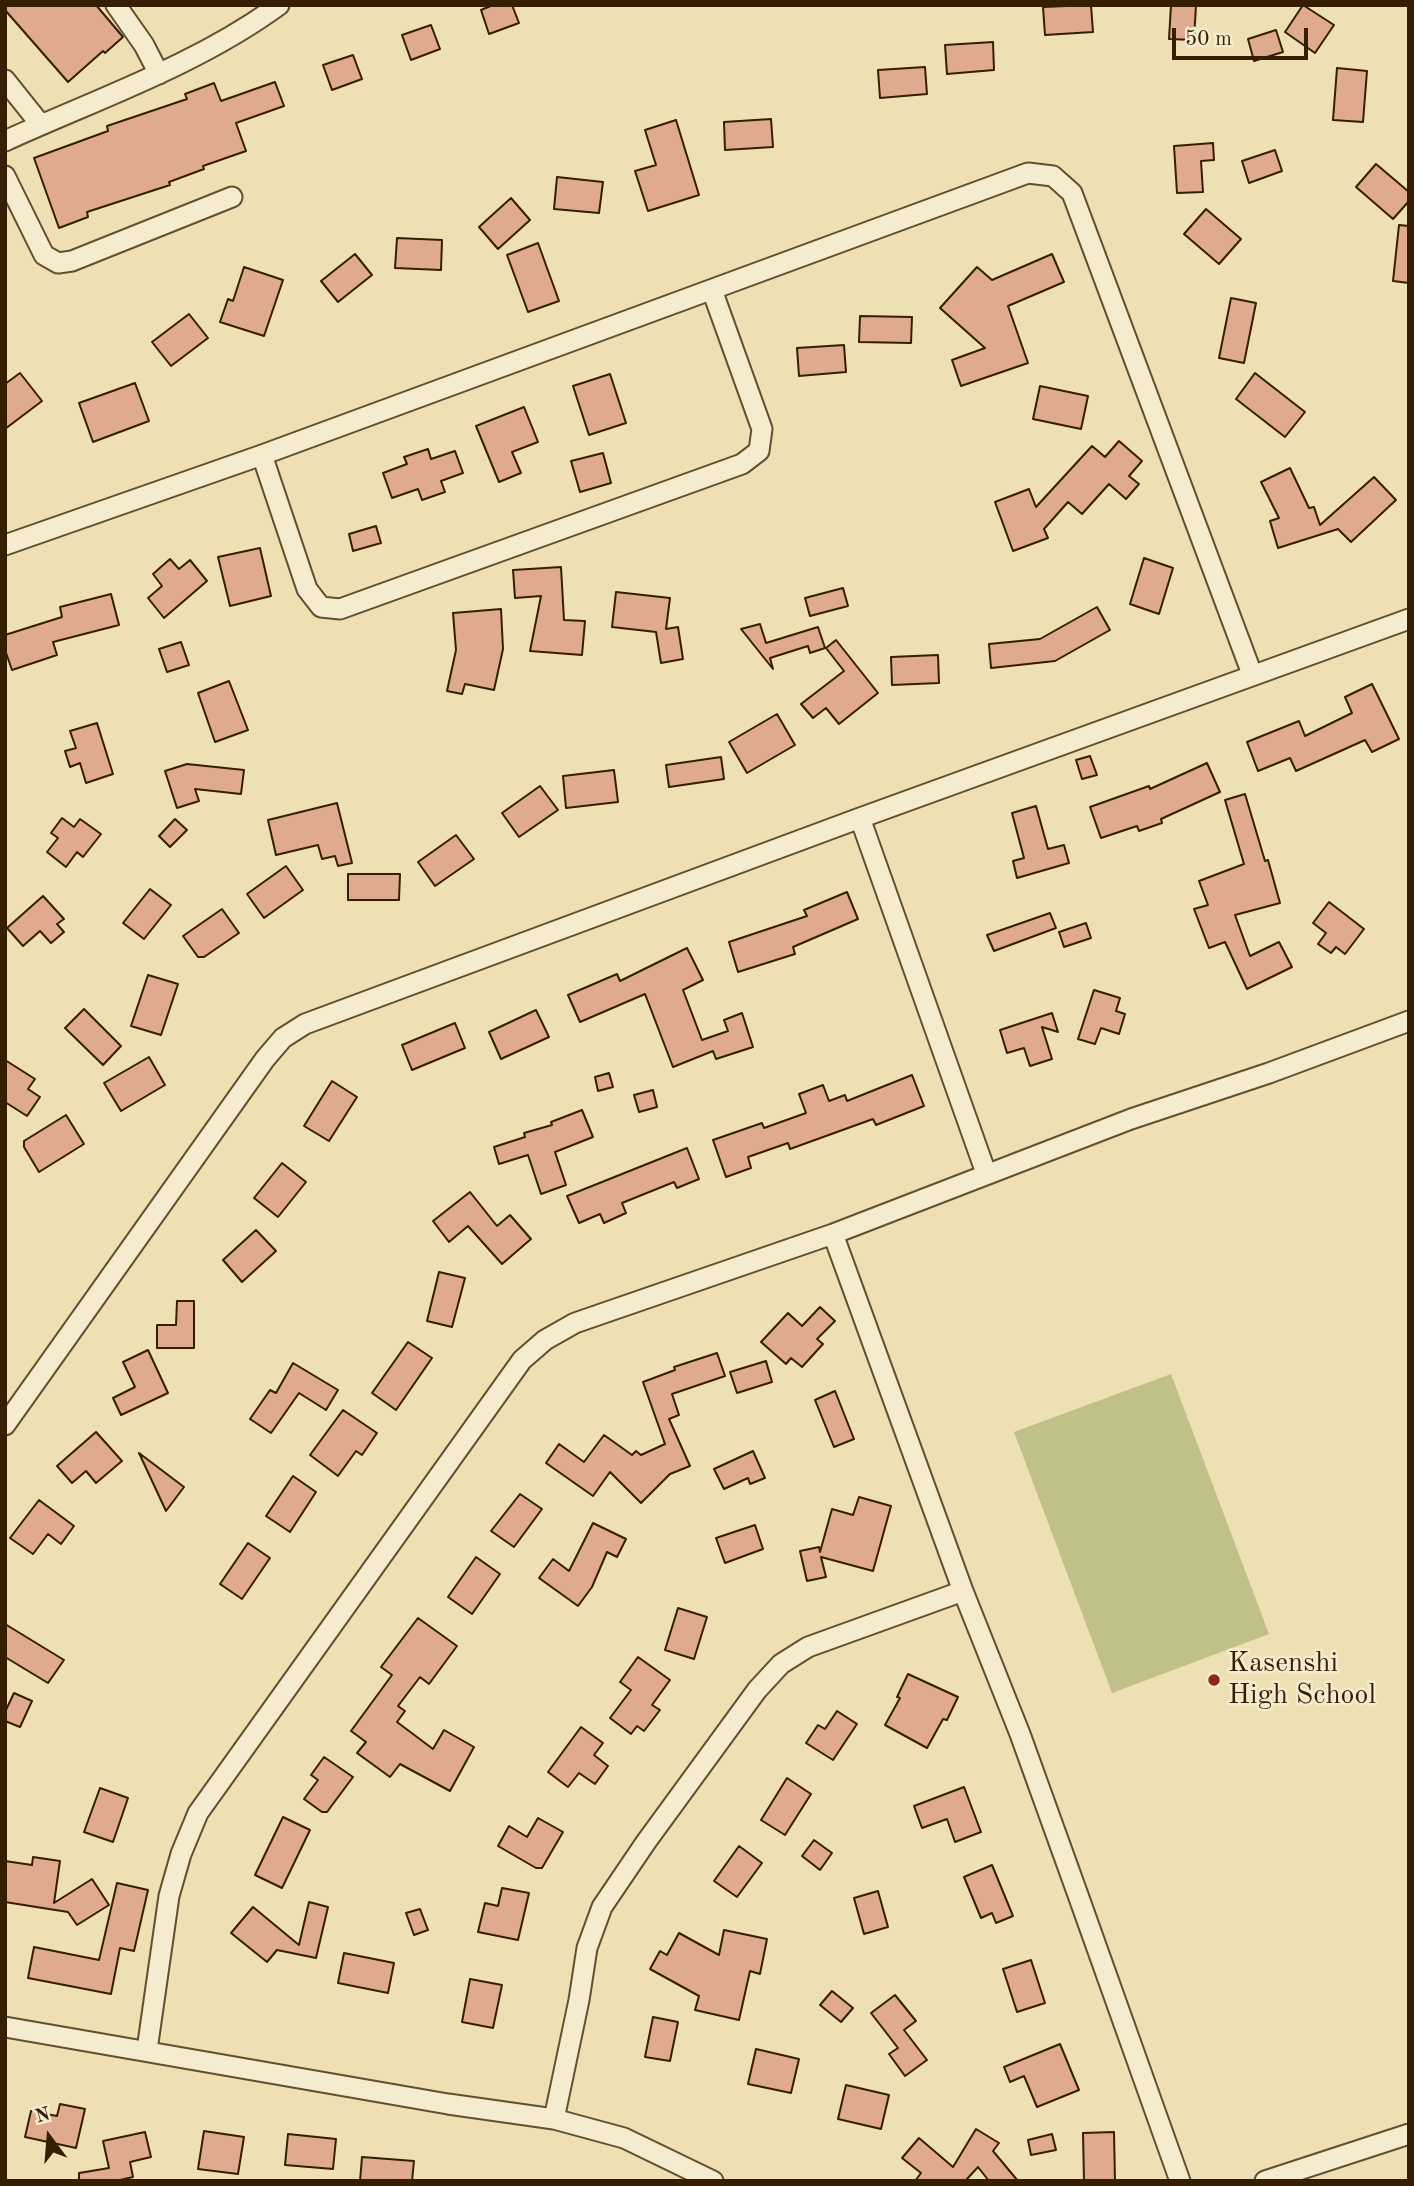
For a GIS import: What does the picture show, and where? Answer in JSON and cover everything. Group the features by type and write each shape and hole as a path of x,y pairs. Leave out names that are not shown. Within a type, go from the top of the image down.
{"street":[{"path":"116,5 144,45 159,74"},
{"path":"5,141 159,74 262,18 279,5"},
{"path":"7,91 41,125"},
{"path":"5,545 262,455 1028,173 1053,177 1072,193 1252,674"},
{"path":"5,176 44,255 58,263 72,261 232,197"},
{"path":"262,455 307,589 321,607 340,609 742,464 759,451 762,429 712,290"},
{"path":"5,1425 265,1059 282,1038 305,1024 1252,674 1409,619"},
{"path":"860,818 986,1173"},
{"path":"147,2050 169,1896 181,1854 198,1813 522,1360 545,1340 575,1323 833,1234 1131,1119 1269,1073 1409,1021"},
{"path":"833,1234 963,1591 1024,1746 1180,2181"},
{"path":"554,2119 587,1948 602,1907 757,1690 780,1664 808,1647 963,1591"},
{"path":"5,2027 448,2104 554,2119 624,2138 713,2181"},
{"path":"1265,2181 1409,2134"}],"green space":[{"path":"1171,1374 1269,1634 1112,1693 1014,1432"}],"building":[{"path":"5,5 96,5 123,37 68,82 5,10"},
{"path":"493,5 512,5 519,23 489,34 481,10"},
{"path":"1091,5 1093,32 1045,35 1043,7"},
{"path":"1171,5 1196,5 1194,40 1169,39"},
{"path":"1303,5 1334,25 1315,53 1285,32"},
{"path":"431,25 440,49 411,60 402,35"},
{"path":"1276,30 1283,52 1254,61 1248,39"},
{"path":"993,42 994,70 947,74 945,45"},
{"path":"353,55 362,79 332,90 323,65"},
{"path":"925,67 927,94 880,98 878,70"},
{"path":"1337,68 1367,71 1363,122 1333,120"},
{"path":"275,82 284,106 236,123 246,151 203,166 204,169 169,182 170,185 87,212 88,217 59,228 34,158 108,131 107,126 187,99 185,94 214,83 221,101"},
{"path":"771,119 773,147 725,150 724,122"},
{"path":"676,120 699,195 648,211 635,171 656,165 645,130"},
{"path":"1213,143 1214,160 1201,161 1203,192 1177,193 1174,146"},
{"path":"1275,150 1282,171 1249,183 1242,161"},
{"path":"1376,164 1409,192 1409,201 1393,219 1356,187"},
{"path":"557,177 603,182 599,213 554,209"},
{"path":"511,198 530,220 498,249 479,227"},
{"path":"1206,209 1241,239 1219,264 1184,234"},
{"path":"1399,225 1409,226 1409,283 1393,281"},
{"path":"397,238 442,240 441,270 395,268"},
{"path":"538,243 559,301 528,312 507,255"},
{"path":"355,254 372,275 338,302 321,281"},
{"path":"1052,254 1064,282 1008,306 1028,363 961,386 952,360 985,348 940,308 977,267 992,280"},
{"path":"244,267 283,280 264,336 220,322 228,299 233,301"},
{"path":"1231,298 1256,303 1244,363 1219,358"},
{"path":"189,314 208,338 171,366 152,342"},
{"path":"860,316 912,317 911,343 859,342"},
{"path":"844,345 846,372 799,376 797,348"},
{"path":"20,373 42,401 5,429 5,384"},
{"path":"1255,373 1305,412 1285,437 1236,399"},
{"path":"610,374 626,423 589,435 573,386"},
{"path":"135,383 149,421 93,442 79,403"},
{"path":"1040,386 1088,396 1081,429 1033,419"},
{"path":"524,407 538,442 512,452 521,473 499,482 476,426"},
{"path":"1119,441 1142,461 1129,476 1139,484 1126,499 1109,484 1082,514 1068,502 1044,529 1048,538 1013,551 995,502 1029,489 1036,507 1092,446 1105,457"},
{"path":"428,449 431,459 455,451 463,473 441,481 445,492 422,500 418,489 392,498 383,473 407,464 404,457"},
{"path":"603,453 611,483 580,492 571,461"},
{"path":"1290,468 1309,508 1314,507 1320,525 1374,477 1396,500 1351,542 1338,529 1278,548 1270,521 1279,518 1261,482"},
{"path":"376,526 381,543 353,551 349,534"},
{"path":"260,548 271,596 230,606 218,557"},
{"path":"1144,558 1173,568 1159,614 1130,604"},
{"path":"170,559 179,569 190,560 207,581 164,618 148,598 162,586 153,574"},
{"path":"561,567 564,620 585,621 582,655 530,651 541,596 515,598 513,570"},
{"path":"843,588 848,606 810,616 805,598"},
{"path":"616,592 670,598 666,629 678,627 683,659 661,663 656,632 612,627"},
{"path":"111,594 119,625 53,642 57,655 12,670 5,650 5,635 62,617 60,607"},
{"path":"1097,607 1110,630 1055,661 991,668 989,644 1040,639"},
{"path":"501,609 503,649 494,690 465,684 462,694 447,691 456,650 453,613"},
{"path":"760,624 766,643 818,627 825,648 810,653 808,646 770,658 773,669 741,629"},
{"path":"836,640 878,693 839,724 826,708 813,718 801,704 844,671 826,648"},
{"path":"181,642 189,665 167,672 159,649"},
{"path":"938,655 939,683 892,685 891,657"},
{"path":"229,681 248,730 215,742 198,693"},
{"path":"1372,684 1399,739 1372,752 1365,740 1296,771 1290,758 1258,771 1247,742 1299,721 1305,736 1352,713 1345,697"},
{"path":"777,714 795,745 747,773 729,742"},
{"path":"97,723 113,774 86,783 80,763 70,767 65,751 76,748 70,731"},
{"path":"1090,756 1097,775 1082,779 1076,760"},
{"path":"721,757 724,779 669,787 666,765"},
{"path":"1207,763 1220,792 1161,819 1162,823 1139,831 1137,826 1101,838 1090,807 1149,786 1150,789"},
{"path":"187,764 244,770 241,794 195,789 199,801 177,808 165,771"},
{"path":"614,770 618,802 566,808 563,776"},
{"path":"540,786 558,810 519,837 502,813"},
{"path":"1245,794 1280,903 1235,915 1250,956 1279,942 1292,967 1247,989 1225,942 1209,948 1194,909 1208,905 1199,881 1244,864 1225,800"},
{"path":"337,803 352,863 338,866 335,856 322,859 318,845 276,855 268,820"},
{"path":"1036,806 1048,849 1064,845 1069,863 1017,878 1013,861 1024,858 1012,813"},
{"path":"62,818 74,827 80,819 101,834 83,857 77,852 66,867 47,852 58,838 51,833"},
{"path":"175,819 187,830 170,847 159,836"},
{"path":"456,835 474,859 435,886 418,862"},
{"path":"286,866 303,890 264,918 247,894"},
{"path":"348,874 400,874 399,900 348,900"},
{"path":"150,889 171,905 144,939 123,923"},
{"path":"847,892 858,919 793,947 795,954 738,972 729,942 807,916 804,910"},
{"path":"43,896 64,919 57,924 64,932 51,943 40,931 23,946 7,928"},
{"path":"1329,902 1364,929 1345,954 1336,947 1331,953 1318,944 1326,933 1313,923"},
{"path":"222,909 239,933 204,957 198,957 183,936"},
{"path":"1050,913 1056,928 994,951 987,935"},
{"path":"1086,923 1091,938 1064,947 1059,932"},
{"path":"687,948 703,980 683,990 702,1040 728,1031 724,1020 742,1013 753,1047 716,1059 713,1051 673,1067 645,994 580,1022 568,995 617,974 620,981"},
{"path":"148,975 178,984 161,1035 131,1026"},
{"path":"1094,990 1120,998 1116,1011 1125,1014 1119,1034 1101,1028 1095,1044 1078,1039"},
{"path":"84,1009 121,1046 103,1065 65,1028"},
{"path":"536,1010 549,1037 501,1059 489,1032"},
{"path":"1052,1013 1058,1032 1042,1027 1052,1059 1030,1066 1024,1048 1007,1053 1000,1030"},
{"path":"455,1023 465,1048 412,1070 402,1045"},
{"path":"149,1057 165,1085 121,1111 104,1083"},
{"path":"5,1060 35,1079 28,1089 40,1097 27,1116 5,1102"},
{"path":"609,1073 613,1087 598,1091 595,1077"},
{"path":"912,1075 924,1106 876,1125 873,1119 790,1149 788,1143 748,1157 751,1168 726,1177 713,1140 762,1123 764,1128 806,1113 799,1094 823,1085 829,1101 845,1095 847,1101"},
{"path":"332,1081 357,1097 329,1141 304,1126"},
{"path":"653,1090 657,1107 639,1112 634,1095"},
{"path":"582,1110 593,1137 555,1152 566,1185 541,1194 528,1155 499,1164 494,1147 525,1137 524,1133 552,1125 551,1122"},
{"path":"66,1115 84,1144 39,1172 24,1147 24,1141"},
{"path":"687,1148 699,1179 677,1188 674,1182 622,1203 626,1213 604,1223 600,1214 579,1223 567,1196"},
{"path":"282,1163 306,1182 278,1217 254,1198"},
{"path":"470,1192 497,1226 510,1215 531,1239 502,1264 468,1226 449,1242 433,1221"},
{"path":"256,1230 276,1251 242,1282 223,1260"},
{"path":"439,1272 465,1278 452,1327 427,1321"},
{"path":"177,1301 194,1301 194,1348 157,1348 157,1325 176,1325"},
{"path":"820,1307 835,1321 817,1339 823,1344 802,1367 791,1358 786,1364 761,1342 788,1313 802,1326"},
{"path":"408,1342 432,1358 396,1410 372,1393"},
{"path":"148,1350 168,1393 121,1415 113,1398 135,1387 123,1362"},
{"path":"717,1353 725,1376 672,1394 679,1415 669,1419 690,1466 670,1474 641,1503 610,1472 593,1496 546,1463 559,1444 584,1462 604,1435 632,1455 636,1451 641,1455 665,1444 643,1382 675,1370 674,1367"},
{"path":"766,1361 772,1382 737,1393 730,1372"},
{"path":"293,1363 338,1390 326,1410 299,1393 271,1433 250,1419 270,1390 276,1393"},
{"path":"835,1391 854,1439 834,1447 815,1400"},
{"path":"343,1410 377,1433 362,1455 356,1451 338,1476 310,1455"},
{"path":"96,1432 122,1461 96,1483 86,1471 72,1483 57,1466"},
{"path":"753,1451 765,1478 750,1484 748,1478 724,1489 714,1469"},
{"path":"139,1453 184,1487 166,1511"},
{"path":"293,1476 316,1492 290,1532 266,1516"},
{"path":"520,1494 542,1509 514,1547 491,1531"},
{"path":"859,1497 891,1506 873,1571 821,1557 826,1577 807,1581 800,1551 819,1547 820,1552 832,1509 853,1515"},
{"path":"39,1500 74,1526 61,1544 48,1534 33,1554 10,1538"},
{"path":"593,1523 626,1539 617,1557 607,1552 592,1587 578,1606 539,1578 553,1559 569,1571"},
{"path":"755,1525 763,1549 725,1563 716,1538"},
{"path":"248,1543 270,1558 242,1599 220,1584"},
{"path":"476,1557 500,1574 472,1614 448,1597"},
{"path":"678,1608 707,1617 694,1659 665,1650"},
{"path":"418,1618 457,1646 429,1684 420,1677 398,1706 405,1711 397,1722 433,1749 444,1730 474,1747 450,1791 400,1764 390,1777 357,1753 366,1742 351,1731 392,1675 381,1667"},
{"path":"5,1624 64,1660 48,1683 5,1657"},
{"path":"638,1657 670,1680 652,1705 660,1710 644,1731 637,1726 631,1734 610,1718 631,1690 620,1682"},
{"path":"908,1674 958,1697 947,1720 943,1719 927,1748 885,1725 900,1698 897,1697"},
{"path":"14,1693 32,1701 20,1727 5,1721 5,1712"},
{"path":"837,1711 857,1724 833,1760 806,1743 818,1725 825,1729"},
{"path":"581,1727 603,1743 594,1755 608,1766 595,1784 579,1773 568,1787 548,1772"},
{"path":"324,1757 353,1777 327,1812 322,1812 304,1799 318,1780 311,1775"},
{"path":"787,1778 811,1794 785,1835 761,1820"},
{"path":"964,1787 981,1832 955,1842 947,1819 922,1828 914,1806"},
{"path":"100,1788 128,1798 113,1842 84,1832"},
{"path":"283,1817 310,1830 282,1888 255,1875"},
{"path":"538,1818 563,1832 542,1868 536,1868 498,1846 509,1826 527,1837"},
{"path":"814,1840 832,1853 820,1870 802,1856"},
{"path":"739,1846 762,1863 737,1897 714,1881"},
{"path":"33,1857 60,1861 54,1903 92,1879 109,1905 77,1925 68,1912 5,1902 5,1861 32,1865"},
{"path":"992,1865 1013,1916 996,1923 992,1913 981,1918 964,1877"},
{"path":"117,1883 148,1890 134,1951 120,1948 111,1994 28,1978 34,1947 99,1960"},
{"path":"502,1888 529,1893 518,1940 478,1932 485,1903 498,1906"},
{"path":"878,1891 888,1927 864,1934 854,1898"},
{"path":"309,1902 328,1907 316,1958 277,1950 267,1962 231,1933 253,1907 299,1945"},
{"path":"420,1909 428,1930 414,1935 406,1913"},
{"path":"724,1930 767,1939 760,1974 750,1971 739,2020 695,2010 699,1996 650,1969 660,1951 667,1955 679,1933 719,1955"},
{"path":"344,1953 394,1963 388,1993 338,1983"},
{"path":"1031,1960 1045,2003 1017,2012 1003,1969"},
{"path":"470,1979 502,1985 493,2028 462,2022"},
{"path":"832,1991 853,2008 841,2022 820,2005"},
{"path":"895,1995 916,2021 904,2030 927,2060 905,2076 889,2054 898,2048 871,2013"},
{"path":"653,2017 678,2022 670,2061 645,2057"},
{"path":"1060,2044 1079,2090 1037,2107 1024,2076 1010,2082 1004,2067"},
{"path":"756,2049 799,2059 791,2093 748,2084"},
{"path":"846,2085 889,2095 881,2129 838,2119"},
{"path":"60,2104 85,2109 76,2148 25,2137 31,2111 57,2116"},
{"path":"976,2129 999,2143 993,2151 1018,2181 989,2181 978,2167 967,2179 969,2181 915,2181 921,2173 902,2158 919,2138 953,2167"},
{"path":"204,2131 244,2137 238,2174 198,2169"},
{"path":"145,2132 151,2157 130,2162 133,2177 116,2181 79,2181 79,2173 109,2168 103,2141"},
{"path":"1114,2132 1115,2181 1084,2181 1083,2133"},
{"path":"288,2134 336,2139 333,2169 285,2165"},
{"path":"1052,2134 1056,2150 1031,2155 1028,2140"},
{"path":"362,2157 414,2161 412,2181 360,2181"}],"place":[{"name":"Kasenshi High School","path":"1214,1680"}]}
